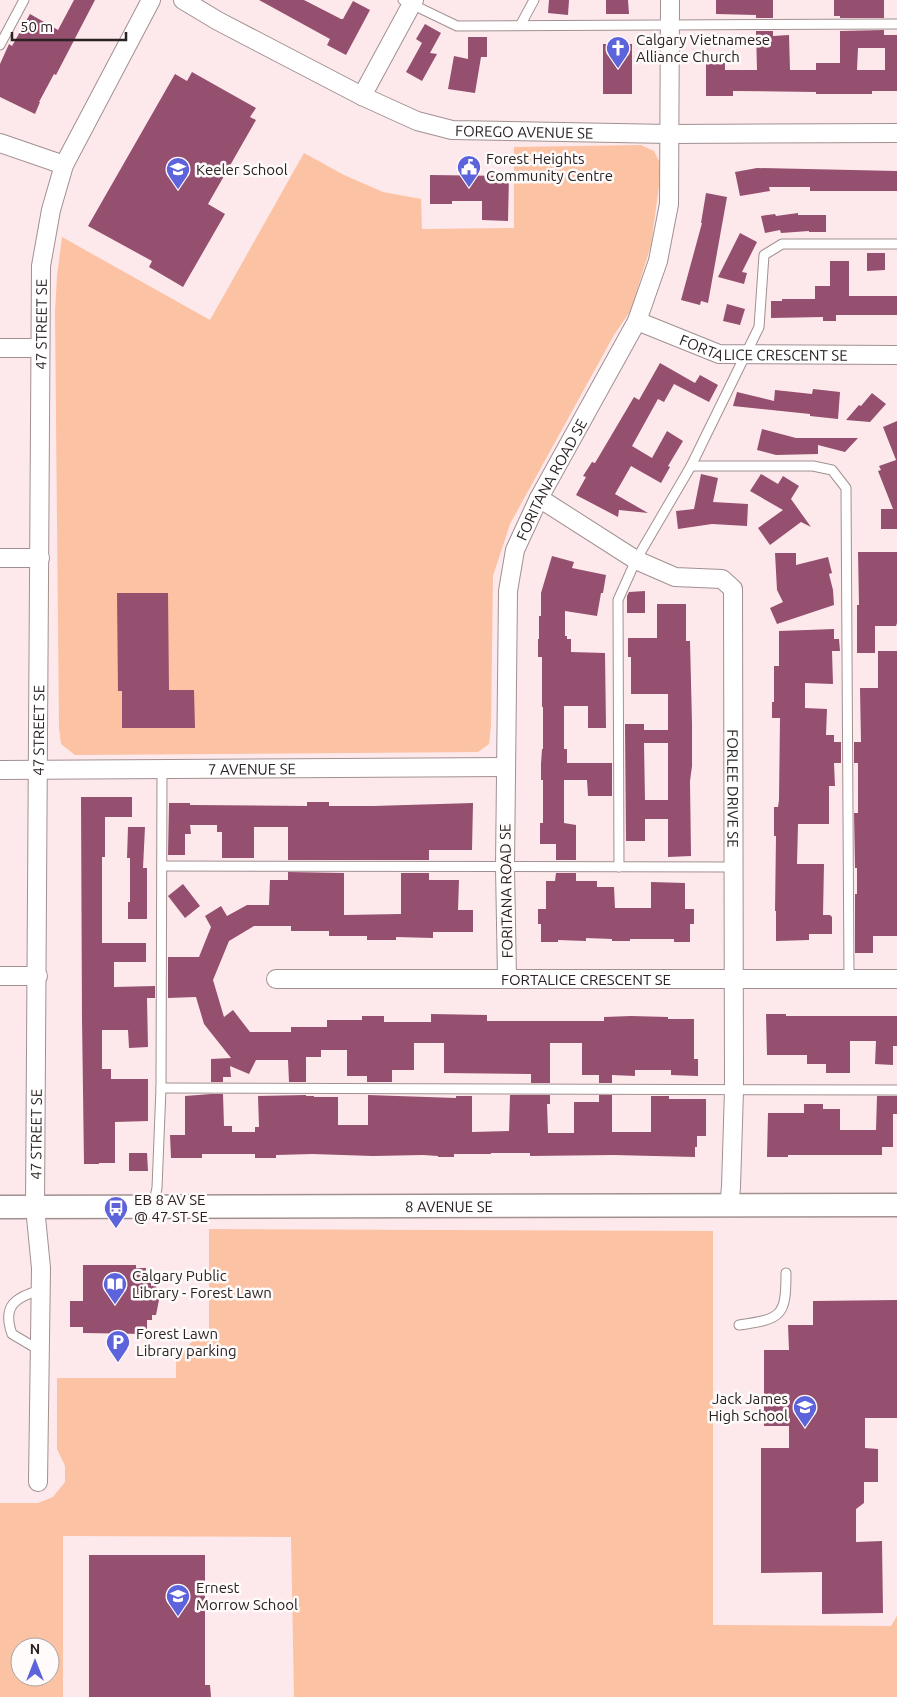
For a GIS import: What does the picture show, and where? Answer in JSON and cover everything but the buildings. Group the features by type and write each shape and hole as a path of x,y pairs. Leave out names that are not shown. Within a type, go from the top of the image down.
{"street":[{"name":"47 STREET SE","path":"38,1482 41,1268 35,1207 38,976 41,266 52,210 64,165 150,0"},
{"name":"FOREGO AVENUE SE","path":"183,0 218,21 362,96 417,121 452,130 670,134 897,133"},
{"name":"FORITANA ROAD SE","path":"507,978 505,867 508,591 515,550 539,498 636,321 658,261 670,204 670,0"},
{"path":"362,96 410,2"},
{"path":"0,143 64,165"},
{"name":"FORTALICE CRESCENT SE","path":"636,321 719,354 897,355"},
{"path":"0,348 40,348"},
{"name":"FORLEE DRIVE SE","path":"539,498 636,560 676,577 722,579 733,589 732,978 734,1090 729,1207"},
{"path":"0,558 40,558"},
{"name":"7 AVENUE SE","path":"0,770 506,767"},
{"path":"0,976 38,976"},
{"name":"FORTALICE CRESCENT SE","path":"276,979 897,979"},
{"name":"8 AVENUE SE","path":"0,1207 729,1207 897,1205"}],"lane":[{"path":"0,45 3,33 24,0"},
{"path":"520,24 534,0"},
{"path":"410,2 457,26 520,24 897,24"},
{"path":"619,867 618,600 636,560 691,466 759,327 764,255 782,244 897,244"},
{"path":"691,466 813,466 832,470 846,488 849,978"},
{"path":"153,1207 157,1188 162,1088 162,770"},
{"path":"162,866 732,868"},
{"path":"162,1088 897,1090"},
{"path":"739,1325 773,1318 781,1311 786,1299 786,1273"},
{"path":"39,1350 12,1334 8,1323 9,1311 13,1303 23,1295 40,1290"}],"shaded area":[{"path":"641,145 654,151 660,163 659,186 651,245 631,310 614,335 510,524 493,576 491,725 489,744 478,752 75,755 61,744 59,728 55,312 62,237 210,320 304,153 344,175 383,192 421,199 422,229 514,228 514,147"},
{"path":"209,1229 713,1231 713,1625 891,1626 897,1616 897,1697 294,1697 291,1537 63,1536 63,1697 0,1697 0,1503 38,1503 53,1497 65,1482 65,1466 57,1449 57,1378 176,1378 176,1360 196,1337 209,1337"}],"place":[{"name":"Calgary Vietnamese Alliance Church","path":"618,69"},
{"name":"Forest Heights Community Centre","path":"469,188"},
{"name":"Keeler School","path":"178,190"},
{"name":"EB 8 AV SE @ 47 ST SE","path":"116,1229"},
{"name":"Calgary Public Library - Forest Lawn","path":"115,1305"},
{"name":"Forest Lawn Library parking","path":"118,1363"},
{"name":"Jack James High School","path":"805,1428"},
{"name":"Ernest Morrow School","path":"178,1617"}]}
